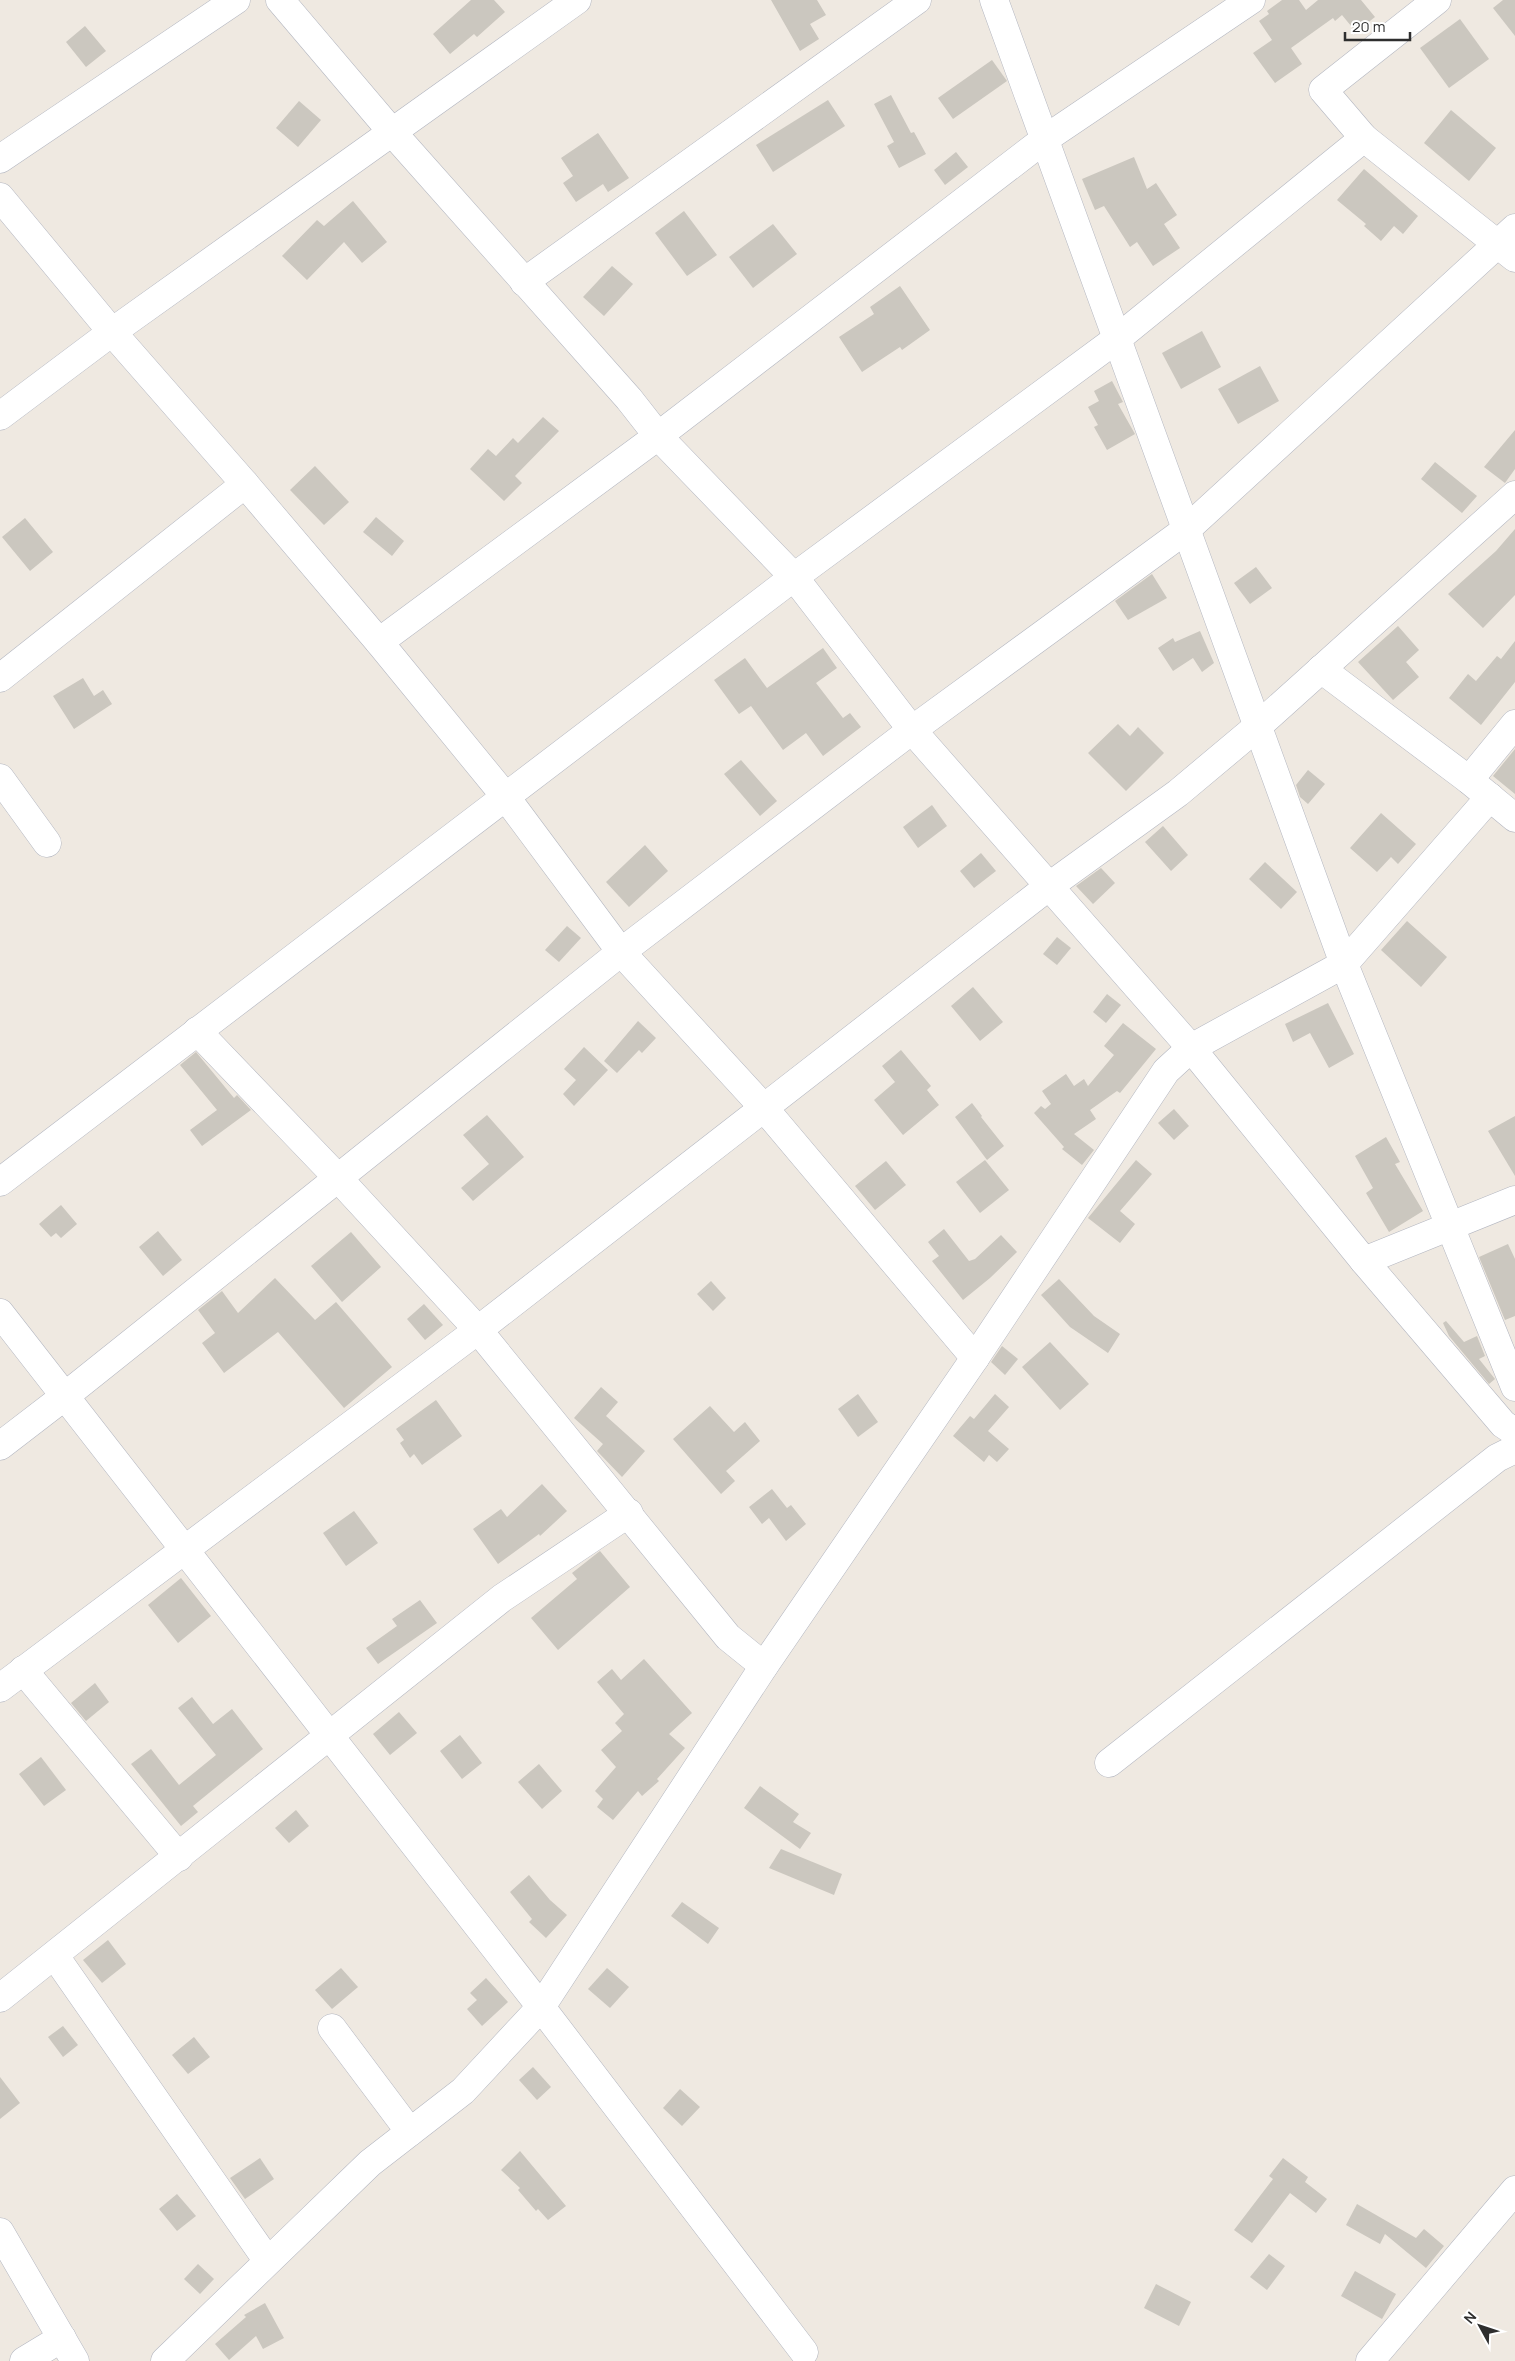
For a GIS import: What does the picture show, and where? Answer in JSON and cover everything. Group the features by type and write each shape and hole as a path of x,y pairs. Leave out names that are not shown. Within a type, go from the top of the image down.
{"street":[{"path":"0,159 236,0"},
{"path":"280,0 392,132 629,399 658,436 794,578 912,730 1191,1048 1364,1261 1504,1424 1515,1432"},
{"path":"0,416 112,332 577,0"},
{"path":"524,282 917,0"},
{"path":"994,0 1344,964 1515,1387"},
{"path":"379,642 658,436 1045,139 1251,0"},
{"path":"0,1446 621,952 912,730 1187,529 1510,243 1364,138 1323,90 1421,5"},
{"path":"0,1182 505,796 794,578 1118,338 1364,138"},
{"path":"0,197 112,332 246,484 379,642 505,796 621,952 764,1108 975,1358"},
{"path":"0,678 246,484"},
{"path":"0,1688 186,1551 478,1330 1048,887 1178,792 1258,726 1515,495"},
{"path":"1321,669 1469,780 1515,818"},
{"path":"1469,780 1515,724"},
{"path":"0,778 47,842"},
{"path":"165,2361 267,2260 370,2163 463,2091 541,2007 764,1666 975,1358 1166,1071 1191,1048 1344,964 1490,797"},
{"path":"197,1031 338,1178 478,1330 629,1513 728,1637 764,1666"},
{"path":"1364,1261 1515,1200"},
{"path":"0,1313 541,2007 804,2352"},
{"path":"1109,1764 1489,1464 1515,1449"},
{"path":"0,1998 502,1598 629,1513"},
{"path":"23,1670 179,1857"},
{"path":"55,1956 267,2260"},
{"path":"332,2028 410,2132"},
{"path":"1370,2361 1515,2190"},
{"path":"0,2232 75,2361"},
{"path":"24,2361 62,2338"}],"building":[{"path":"471,0 494,0 505,12 477,37 474,34 450,54 433,34"},
{"path":"771,0 817,0 826,15 810,24 819,39 800,51"},
{"path":"1282,0 1299,0 1306,10 1318,0 1361,0 1375,17 1356,32 1342,15 1335,21 1333,18 1291,48 1302,64 1275,83 1253,53 1272,40 1259,21 1269,14 1267,11"},
{"path":"1503,0 1515,0 1515,36 1493,8"},
{"path":"1460,19 1489,59 1449,88 1420,48"},
{"path":"85,26 106,51 86,67 66,42"},
{"path":"992,60 1007,81 953,119 938,98"},
{"path":"891,95 911,133 914,132 926,154 899,168 887,146 894,142 874,104"},
{"path":"828,100 845,126 773,172 756,145"},
{"path":"299,101 321,120 298,147 276,128"},
{"path":"1451,110 1496,148 1469,181 1424,143"},
{"path":"598,133 629,178 608,192 603,184 576,202 563,183 573,176 561,158"},
{"path":"956,152 968,167 945,185 934,170"},
{"path":"1134,157 1147,189 1156,183 1177,215 1164,224 1180,248 1153,266 1137,242 1130,247 1104,206 1095,210 1082,179"},
{"path":"1364,169 1418,216 1403,234 1394,226 1381,241 1364,226 1366,224 1337,200"},
{"path":"353,201 387,242 362,263 344,242 307,280 282,256 317,220 324,226"},
{"path":"684,211 717,255 687,276 655,233"},
{"path":"773,224 797,254 753,288 729,257"},
{"path":"612,266 633,284 604,316 583,297"},
{"path":"900,286 930,330 902,350 900,347 862,372 839,337 874,314 870,307"},
{"path":"1202,331 1221,367 1181,389 1162,353"},
{"path":"1260,366 1279,401 1238,424 1218,389"},
{"path":"1112,381 1123,402 1118,404 1135,434 1107,450 1094,427 1098,425 1088,407 1099,401 1094,391"},
{"path":"543,417 559,431 515,476 522,483 504,501 470,469 488,449 496,456 513,438 518,443"},
{"path":"1515,430 1515,469 1505,483 1484,467"},
{"path":"1435,462 1477,496 1462,513 1421,479"},
{"path":"315,466 349,502 324,525 290,490"},
{"path":"376,517 404,541 392,556 363,532"},
{"path":"25,518 53,552 30,571 2,537"},
{"path":"1515,529 1515,595 1483,628 1448,594 1496,551"},
{"path":"1256,567 1272,588 1250,604 1234,583"},
{"path":"1152,574 1167,598 1128,620 1115,601"},
{"path":"1398,626 1419,650 1406,662 1419,677 1393,700 1358,662"},
{"path":"1200,631 1214,663 1202,672 1193,658 1173,671 1158,648 1173,638 1175,642"},
{"path":"1515,641 1515,682 1481,725 1449,698 1468,674 1476,681 1497,656 1501,659"},
{"path":"823,648 837,668 816,683 843,718 850,713 861,727 823,756 806,733 783,750 751,706 739,714 714,680 745,658 767,688"},
{"path":"83,678 94,696 103,690 112,704 74,729 53,696"},
{"path":"1118,724 1130,736 1138,727 1164,753 1126,791 1088,753"},
{"path":"1515,749 1515,794 1493,776"},
{"path":"741,760 777,801 760,816 724,774"},
{"path":"1308,770 1325,784 1308,804 1300,797 1296,785"},
{"path":"932,805 947,826 918,848 903,827"},
{"path":"1381,813 1416,844 1398,864 1391,857 1377,872 1350,848"},
{"path":"1163,826 1188,855 1171,871 1145,842"},
{"path":"645,845 668,871 629,907 606,882"},
{"path":"981,853 996,871 974,888 960,871"},
{"path":"1265,862 1297,892 1281,909 1249,879"},
{"path":"1101,868 1115,883 1093,904 1076,886"},
{"path":"1407,921 1447,957 1421,987 1381,950"},
{"path":"567,926 581,938 559,962 545,950"},
{"path":"1057,937 1071,948 1057,965 1043,954"},
{"path":"973,987 1003,1022 980,1041 951,1006"},
{"path":"1107,994 1121,1005 1106,1023 1093,1012"},
{"path":"1328,1003 1354,1054 1329,1068 1310,1033 1293,1042 1285,1024"},
{"path":"638,1021 656,1038 642,1053 639,1050 617,1073 604,1061"},
{"path":"1123,1023 1156,1049 1120,1093 1117,1091 1090,1110 1096,1119 1074,1134 1094,1150 1082,1165 1062,1149 1064,1147 1034,1113 1041,1106 1045,1109 1051,1104 1042,1091 1066,1074 1074,1086 1084,1079 1088,1086 1114,1055 1104,1046"},
{"path":"584,1047 608,1070 574,1106 563,1094 576,1080 564,1069"},
{"path":"901,1050 931,1086 927,1090 939,1105 903,1135 874,1100 895,1082 882,1066"},
{"path":"196,1052 234,1098 237,1095 251,1110 202,1146 190,1130 217,1110 180,1065"},
{"path":"972,1103 1004,1146 987,1160 955,1117"},
{"path":"1174,1109 1189,1126 1174,1140 1158,1123"},
{"path":"487,1115 524,1157 473,1201 461,1188 489,1164 463,1135"},
{"path":"1515,1116 1515,1176 1488,1131"},
{"path":"1386,1137 1400,1162 1395,1164 1423,1211 1389,1232 1366,1193 1373,1188 1355,1156"},
{"path":"985,1160 1009,1190 980,1213 956,1182"},
{"path":"1136,1160 1152,1174 1120,1211 1135,1224 1120,1243 1088,1218"},
{"path":"886,1161 906,1185 875,1210 855,1186"},
{"path":"61,1205 77,1224 61,1238 56,1233 51,1237 39,1224"},
{"path":"944,1229 969,1261 975,1259 1001,1235 1017,1252 963,1300 932,1261 939,1256 928,1242"},
{"path":"158,1231 182,1260 163,1276 139,1247"},
{"path":"351,1232 381,1267 342,1302 311,1266"},
{"path":"1508,1244 1515,1259 1515,1316 1505,1320 1479,1257"},
{"path":"275,1278 315,1320 336,1302 392,1367 344,1408 278,1332 224,1373 202,1343 215,1333 198,1310 222,1291 238,1313"},
{"path":"1059,1279 1094,1316 1120,1334 1108,1353 1070,1327 1041,1295"},
{"path":"711,1281 726,1298 713,1311 697,1294"},
{"path":"424,1304 443,1325 425,1340 407,1319"},
{"path":"1446,1321 1464,1342 1477,1336 1485,1356 1479,1359 1495,1379 1489,1384 1449,1336 1443,1323"},
{"path":"1050,1342 1089,1384 1060,1410 1022,1367"},
{"path":"1002,1346 1018,1359 1005,1375 991,1362"},
{"path":"601,1387 618,1402 606,1416 645,1451 622,1477 597,1451 603,1444 574,1418"},
{"path":"858,1394 878,1422 858,1437 838,1409"},
{"path":"995,1394 1009,1407 988,1431 1009,1449 997,1462 989,1455 984,1462 953,1436 970,1416 974,1419"},
{"path":"436,1400 462,1436 422,1465 414,1454 410,1458 400,1443 404,1440 396,1429"},
{"path":"710,1406 734,1432 745,1422 760,1441 726,1471 735,1481 721,1494 673,1439"},
{"path":"542,1484 567,1511 540,1536 539,1534 498,1564 473,1529 501,1509 507,1517"},
{"path":"772,1489 787,1508 791,1505 806,1524 786,1541 769,1518 762,1524 749,1507"},
{"path":"354,1511 378,1543 346,1566 323,1533"},
{"path":"600,1551 630,1587 558,1650 531,1618 577,1579 572,1573"},
{"path":"181,1578 211,1616 178,1643 148,1605"},
{"path":"420,1600 437,1623 378,1664 366,1648 397,1626 392,1619"},
{"path":"644,1659 692,1713 669,1734 685,1748 657,1779 659,1781 642,1796 638,1791 613,1820 597,1807 603,1799 595,1791 616,1767 601,1750 622,1731 615,1723 624,1714 597,1682 612,1669 621,1680"},
{"path":"95,1683 109,1702 86,1721 71,1703"},
{"path":"192,1697 213,1724 232,1709 263,1749 193,1806 198,1812 181,1826 131,1764 151,1749 179,1785 216,1755 178,1708"},
{"path":"399,1712 417,1733 390,1755 373,1734"},
{"path":"460,1735 482,1763 462,1779 440,1751"},
{"path":"41,1757 66,1790 44,1806 19,1774"},
{"path":"539,1764 562,1791 542,1809 518,1782"},
{"path":"760,1786 799,1814 793,1822 811,1833 800,1849 744,1808"},
{"path":"296,1810 309,1826 289,1843 275,1828"},
{"path":"781,1849 842,1874 834,1895 769,1868"},
{"path":"529,1875 550,1900 567,1915 546,1938 529,1922 532,1919 510,1892"},
{"path":"682,1902 719,1928 708,1944 671,1916"},
{"path":"108,1940 126,1964 102,1983 83,1960"},
{"path":"341,1968 358,1987 332,2009 315,1990"},
{"path":"607,1968 629,1987 610,2008 588,1989"},
{"path":"486,1978 508,2002 482,2026 467,2009 477,2000 470,1993"},
{"path":"63,2026 78,2045 63,2057 48,2037"},
{"path":"194,2037 210,2057 188,2074 172,2055"},
{"path":"533,2067 551,2087 537,2100 519,2080"},
{"path":"0,2077 20,2103 0,2119"},
{"path":"680,2089 700,2107 682,2126 663,2108"},
{"path":"520,2151 566,2206 548,2220 538,2209 536,2211 518,2190 520,2188 501,2170"},
{"path":"260,2158 274,2179 245,2199 230,2178"},
{"path":"1283,2158 1308,2177 1305,2182 1327,2199 1316,2213 1290,2193 1252,2243 1234,2230 1273,2179 1269,2176"},
{"path":"177,2194 196,2216 177,2231 159,2209"},
{"path":"1357,2204 1416,2238 1424,2229 1444,2246 1426,2268 1385,2234 1380,2244 1346,2225"},
{"path":"1269,2254 1285,2266 1267,2290 1250,2277"},
{"path":"198,2264 214,2279 200,2294 184,2279"},
{"path":"1355,2271 1396,2294 1382,2319 1341,2296"},
{"path":"1156,2284 1191,2302 1179,2326 1144,2308"},
{"path":"265,2303 284,2338 263,2349 256,2336 229,2360 215,2344 246,2317 244,2315"}]}
